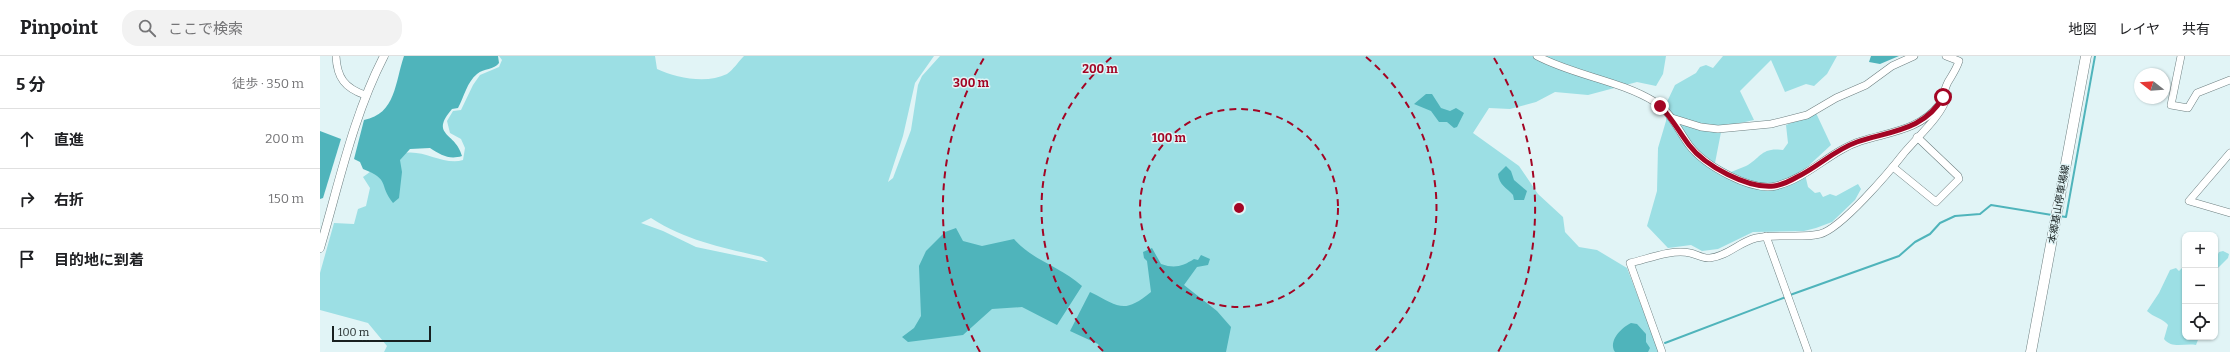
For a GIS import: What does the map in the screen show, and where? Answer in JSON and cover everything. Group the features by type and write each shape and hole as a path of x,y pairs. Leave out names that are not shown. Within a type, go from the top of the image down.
{"main road":[{"name":"本郷基山停車場線","path":"2032,352 2086,56"}],"street":[{"path":"336,56 337,69 343,83 365,95"},
{"path":"320,248 365,95 384,56"},
{"path":"1537,56 1574,72 1629,89 1656,103 1672,118 1689,146 1704,160 1732,177 1749,183 1775,186 1812,169 1843,147 1908,128 1923,121 1939,104 1948,82 1955,74"},
{"path":"1672,118 1701,127 1718,129 1771,124 1807,115 1836,98 1866,85 1892,66 1914,56"},
{"path":"1662,352 1630,263 1674,253 1689,252 1707,259 1720,256 1742,242 1766,236 1793,237 1826,232 1862,201 1893,167 1917,137 1941,112 1959,61 1946,56"},
{"path":"2182,56 2172,105 2188,108 2197,93 2230,80"},
{"path":"1893,167 1936,202 1959,179 1958,176 1917,137"},
{"path":"2230,153 2190,201 2230,213"},
{"path":"1766,236 1808,352"}],"shaded area":[{"path":"404,56 498,56 499,63 494,67 480,72 474,77 468,85 458,108 452,109 443,124 443,129 455,142 462,156 445,156 430,148 410,149 400,160 402,172 399,198 393,203 381,180 377,176 363,169 360,162 354,159 364,120 375,117 388,104 393,96"},
{"path":"499,56 655,56 657,69 673,75 692,79 710,79 727,74 744,56 934,56 915,83 903,136 888,182 893,178 911,130 918,85 922,76 940,56 1666,56 1663,74 1656,86 1637,82 1588,95 1555,92 1536,102 1510,109 1489,108 1473,133 1519,166 1538,194 1563,217 1565,232 1579,247 1597,250 1627,268 1659,352 384,352 387,346 368,323 320,310 320,273 334,223 354,224 358,209 366,206 370,188 363,177 391,158 409,152 424,154 448,161 463,160 465,148 461,139 450,133 447,121 453,111 461,110 473,85 480,75 499,67 502,60","holes":["651,218 664,226 691,238 762,257 768,262 696,247 663,231 641,223"]},
{"path":"1723,56 1837,56 1827,74 1814,86 1806,84 1785,92 1771,60 1740,91 1754,120 1722,127 1715,163 1731,172 1746,166 1770,150 1783,150 1788,143 1786,125 1816,113 1831,145 1804,170 1808,187 1815,193 1820,192 1823,197 1830,194 1836,196 1858,184 1861,189 1855,200 1832,222 1816,228 1804,231 1753,232 1718,249 1702,251 1691,245 1668,248 1647,226 1657,191 1658,148 1666,121 1666,104 1675,85 1696,73 1700,67 1706,65 1713,68"},
{"path":"1871,56 1899,56 1880,64 1869,62"},
{"path":"1426,94 1432,94 1441,108 1450,111 1456,108 1464,113 1457,127 1454,128 1447,122 1439,122 1431,111 1414,104"},
{"path":"320,131 341,139 323,198 320,199"},
{"path":"1506,166 1511,171 1514,180 1527,191 1524,200 1514,200 1513,195 1500,181 1498,174"},
{"path":"956,228 963,241 982,246 1014,239 1021,247 1065,273 1082,286 1057,325 1022,307 992,309 963,335 908,342 902,337 914,328 921,316 919,266 926,251 945,232"},
{"path":"1152,248 1161,264 1166,266 1182,265 1194,259 1198,260 1201,255 1210,259 1208,265 1197,267 1184,285 1217,311 1231,327 1226,352 1103,352 1098,344 1070,331 1090,292 1115,304 1127,306 1134,304 1151,292 1147,261 1144,258 1143,252"},
{"path":"2223,251 2229,254 2228,258 2218,268 2218,254 2219,252"},
{"path":"2176,268 2179,271 2182,268 2182,340 2198,340 2196,345 2174,345 2167,342 2164,339 2168,325 2147,311 2159,293 2170,270"},
{"path":"1631,323 1637,324 1646,334 1646,342 1650,348 1648,352 1615,352 1613,348 1614,339 1623,328"}],"waterway":[{"path":"2059,216 2066,217 2095,56"},
{"path":"1790,295 1899,256 1915,242 1930,234 1940,223 1955,216 1980,214 1991,205 2052,215"},
{"path":"1665,343 1786,297"}],"route":[{"path":"1660,106 1672,118 1689,146 1704,160 1732,177 1762,186 1775,186 1796,178 1812,169 1843,147 1908,128 1923,121 1932,113 1943,97"}]}
